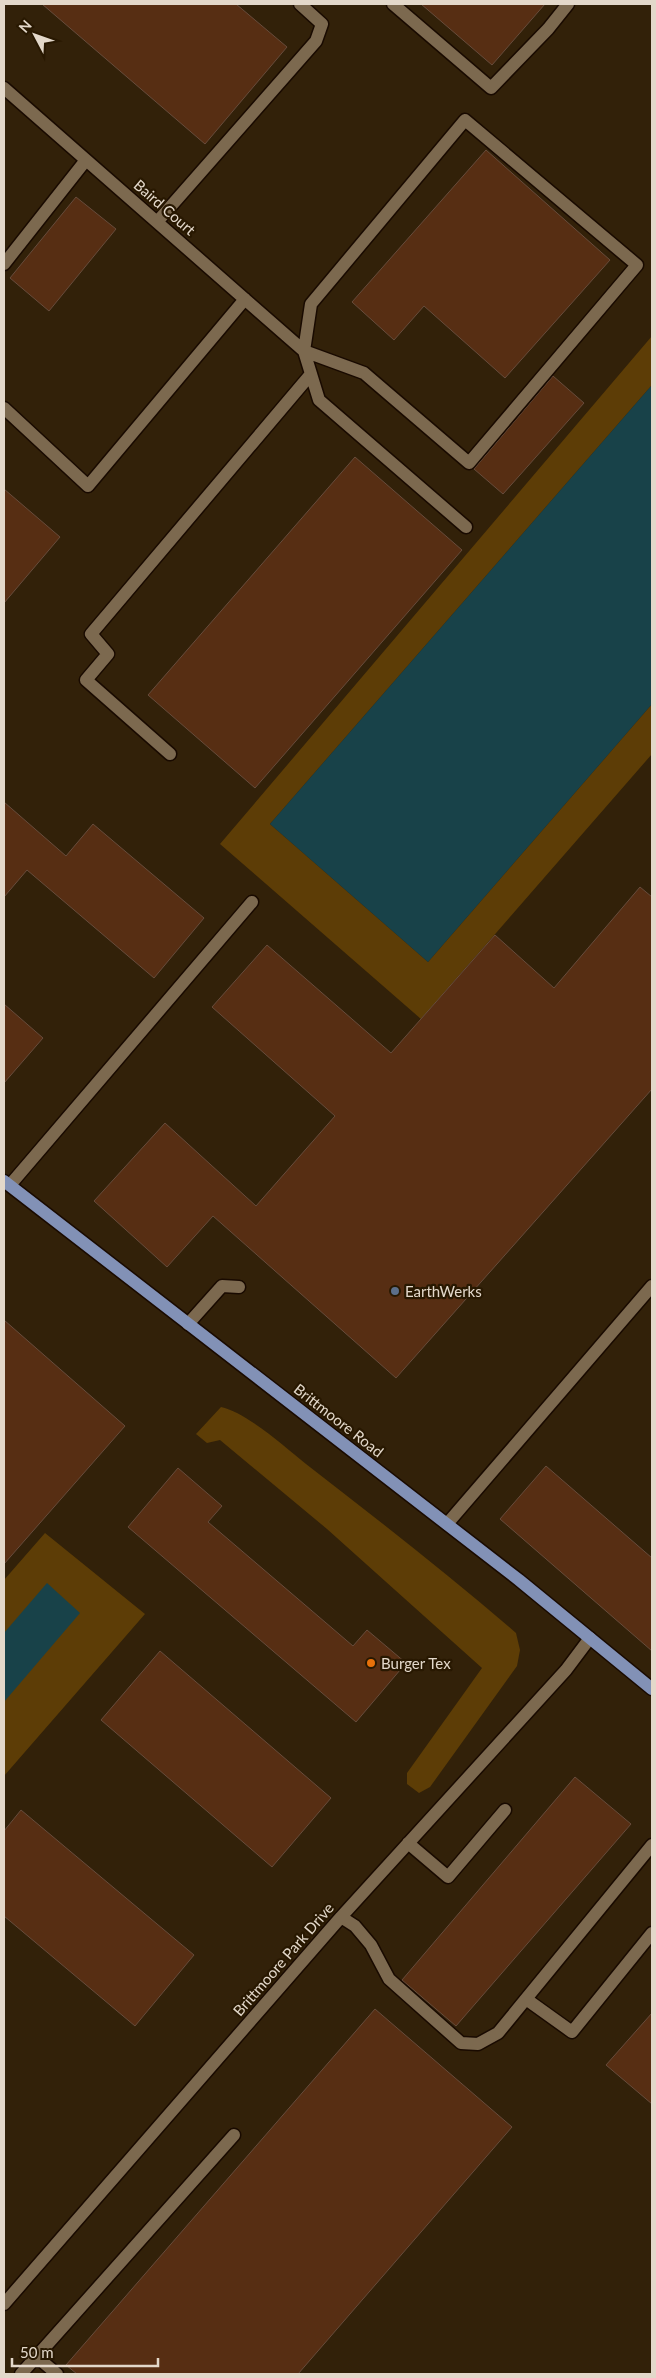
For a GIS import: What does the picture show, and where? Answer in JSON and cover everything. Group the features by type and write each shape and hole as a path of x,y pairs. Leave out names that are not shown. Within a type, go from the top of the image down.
{"main road":[{"name":"Brittmoore Road","path":"7,1183 447,1524 652,1689"}],"street":[{"path":"157,222 316,41 322,24 300,4"},
{"path":"393,4 491,88 548,29 568,4"},
{"name":"Baird Court","path":"4,88 304,351"},
{"path":"304,351 364,373 469,463 638,265 465,120 310,304 304,351 319,400 466,527"},
{"path":"4,264 86,160"},
{"path":"4,408 88,486 245,299"},
{"path":"170,754 86,680 108,654 90,634 311,374"},
{"path":"7,1183 252,902"},
{"path":"188,1324 222,1286 239,1288"},
{"path":"447,1524 652,1286"},
{"name":"Brittmoore Park Drive","path":"4,2304 341,1917 566,1670 590,1638"},
{"path":"408,1843 448,1876 505,1810"},
{"path":"341,1917 355,1926 371,1945 389,1979 461,2043 478,2044 498,2033 652,1845"},
{"path":"526,1999 572,2032 652,1933"},
{"path":"21,2374 234,2135"},
{"path":"37,2356 57,2374"}],"shaded area":[{"path":"652,336 652,385 270,824 428,962 652,704 652,754 421,1019 220,844"},
{"path":"221,1407 242,1416 265,1431 386,1526 516,1633 520,1650 517,1666 430,1787 419,1793 407,1784 407,1773 482,1668 327,1529 220,1440 207,1443 196,1434"},
{"path":"45,1533 145,1614 4,1776 4,1580"}],"water":[{"path":"652,385 652,704 428,962 270,824"},
{"path":"47,1583 80,1613 4,1702 4,1633"}],"building":[{"path":"42,4 236,4 287,47 205,144"},
{"path":"421,4 545,4 492,65"},
{"path":"486,150 610,260 505,378 424,306 394,340 352,302"},
{"path":"76,197 116,229 49,311 10,278"},
{"path":"553,376 584,403 503,494 474,469"},
{"path":"355,457 462,550 255,788 148,695"},
{"path":"4,489 60,537 4,603"},
{"path":"4,802 66,856 93,824 204,918 154,978 27,870 4,897"},
{"path":"640,887 652,897 652,1089 396,1378 213,1216 167,1267 94,1201 165,1123 256,1206 335,1116 212,1007 267,945 391,1053 495,935 554,988"},
{"path":"4,1004 43,1038 4,1083"},
{"path":"4,1320 125,1426 4,1564"},
{"path":"546,1466 652,1558 652,1651 500,1519"},
{"path":"178,1468 222,1506 208,1522 353,1646 367,1630 406,1663 356,1722 128,1527"},
{"path":"160,1651 331,1798 272,1867 101,1720"},
{"path":"575,1777 631,1824 456,2026 402,1980"},
{"path":"21,1810 194,1955 135,2026 4,1916 4,1831"},
{"path":"375,2009 512,2127 298,2374 77,2374 66,2365"},
{"path":"652,2013 652,2104 606,2065"}],"place":[{"name":"EarthWerks","path":"395,1291"},
{"name":"Burger Tex","path":"371,1663"}]}
